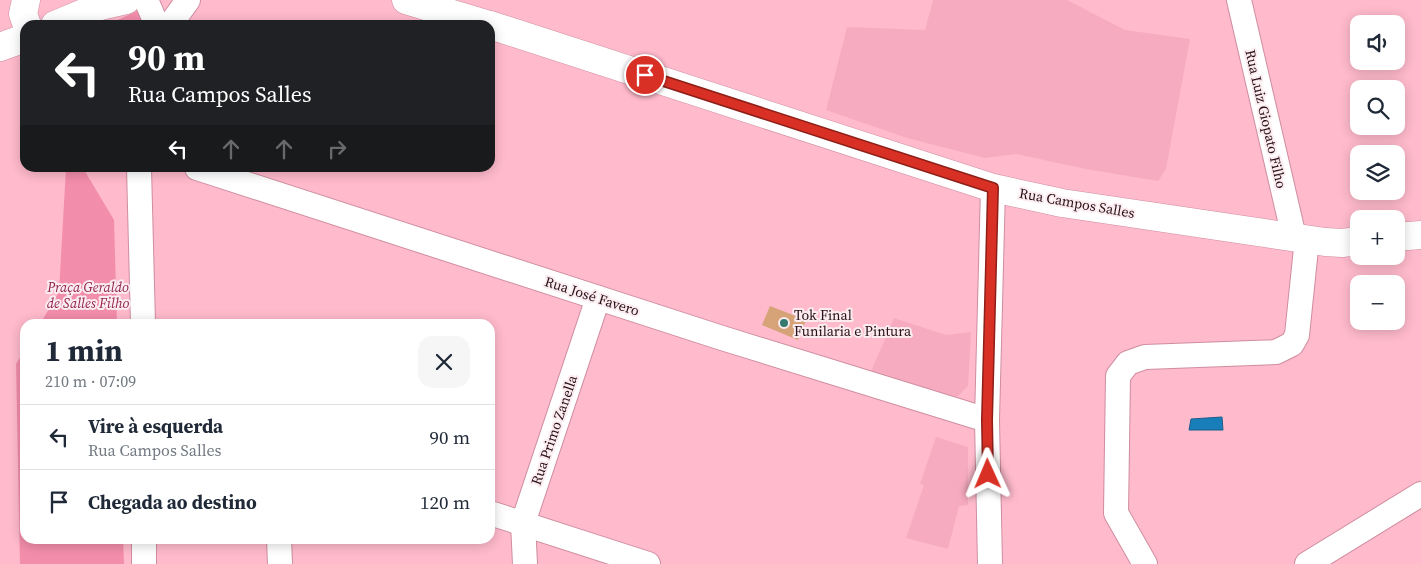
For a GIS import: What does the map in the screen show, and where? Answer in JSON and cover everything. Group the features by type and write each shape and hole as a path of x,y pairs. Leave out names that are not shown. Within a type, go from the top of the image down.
{"main road":[{"path":"25,20 23,14 26,0"},
{"path":"67,20 100,6 126,0"},
{"name":"Rua Campos Salles","path":"406,0 473,20"},
{"name":"Rua Campos Salles","path":"495,27 993,188 1062,203 1300,238 1342,243 1350,242"},
{"path":"0,47 20,40"},
{"path":"1405,236 1421,235"}],"street":[{"path":"146,0 155,20"},
{"path":"174,20 188,0"},
{"name":"Rua Luiz Giopato Filho","path":"1145,564 1116,513 1118,376 1128,363 1145,357 1276,352 1292,344 1298,335 1300,238 1239,0"},
{"path":"139,172 143,319"},
{"name":"Rua José Favero","path":"209,172 598,298 987,420"},
{"path":"990,564 987,420 993,188"},
{"name":"Rua Primo Zanella","path":"525,564 523,523 598,298"},
{"path":"1307,564 1421,494"},
{"path":"495,515 648,564"},
{"path":"144,544 144,564"},
{"path":"279,544 280,564"}],"shaded area":[{"path":"933,0 1067,0 1125,30 1190,39 1166,169 1158,181 1086,169 1016,154 985,158 907,138 826,110 847,27 925,30"},
{"path":"894,318 946,335 971,332 968,386 958,396 943,402 869,376"},
{"path":"936,437 968,447 968,505 959,506 948,549 906,538 924,485 920,484"}],"green space":[{"path":"139,10 141,20 118,20"},
{"name":"Praça Geraldo de Salles Filho","path":"66,172 85,172 114,220 117,319 43,319 59,292"},
{"path":"20,357 20,544 123,544 124,564 20,564 16,364"}],"water":[{"path":"1222,417 1223,430 1189,430 1191,419"}],"building":[{"name":"Tok Final Funilaria e Pintura","path":"770,306 806,320 798,340 762,325"}],"place":[{"name":"Tok Final Funilaria e Pintura","path":"784,323"}],"route":[{"path":"645,75 993,188 987,420 988,474"}]}
